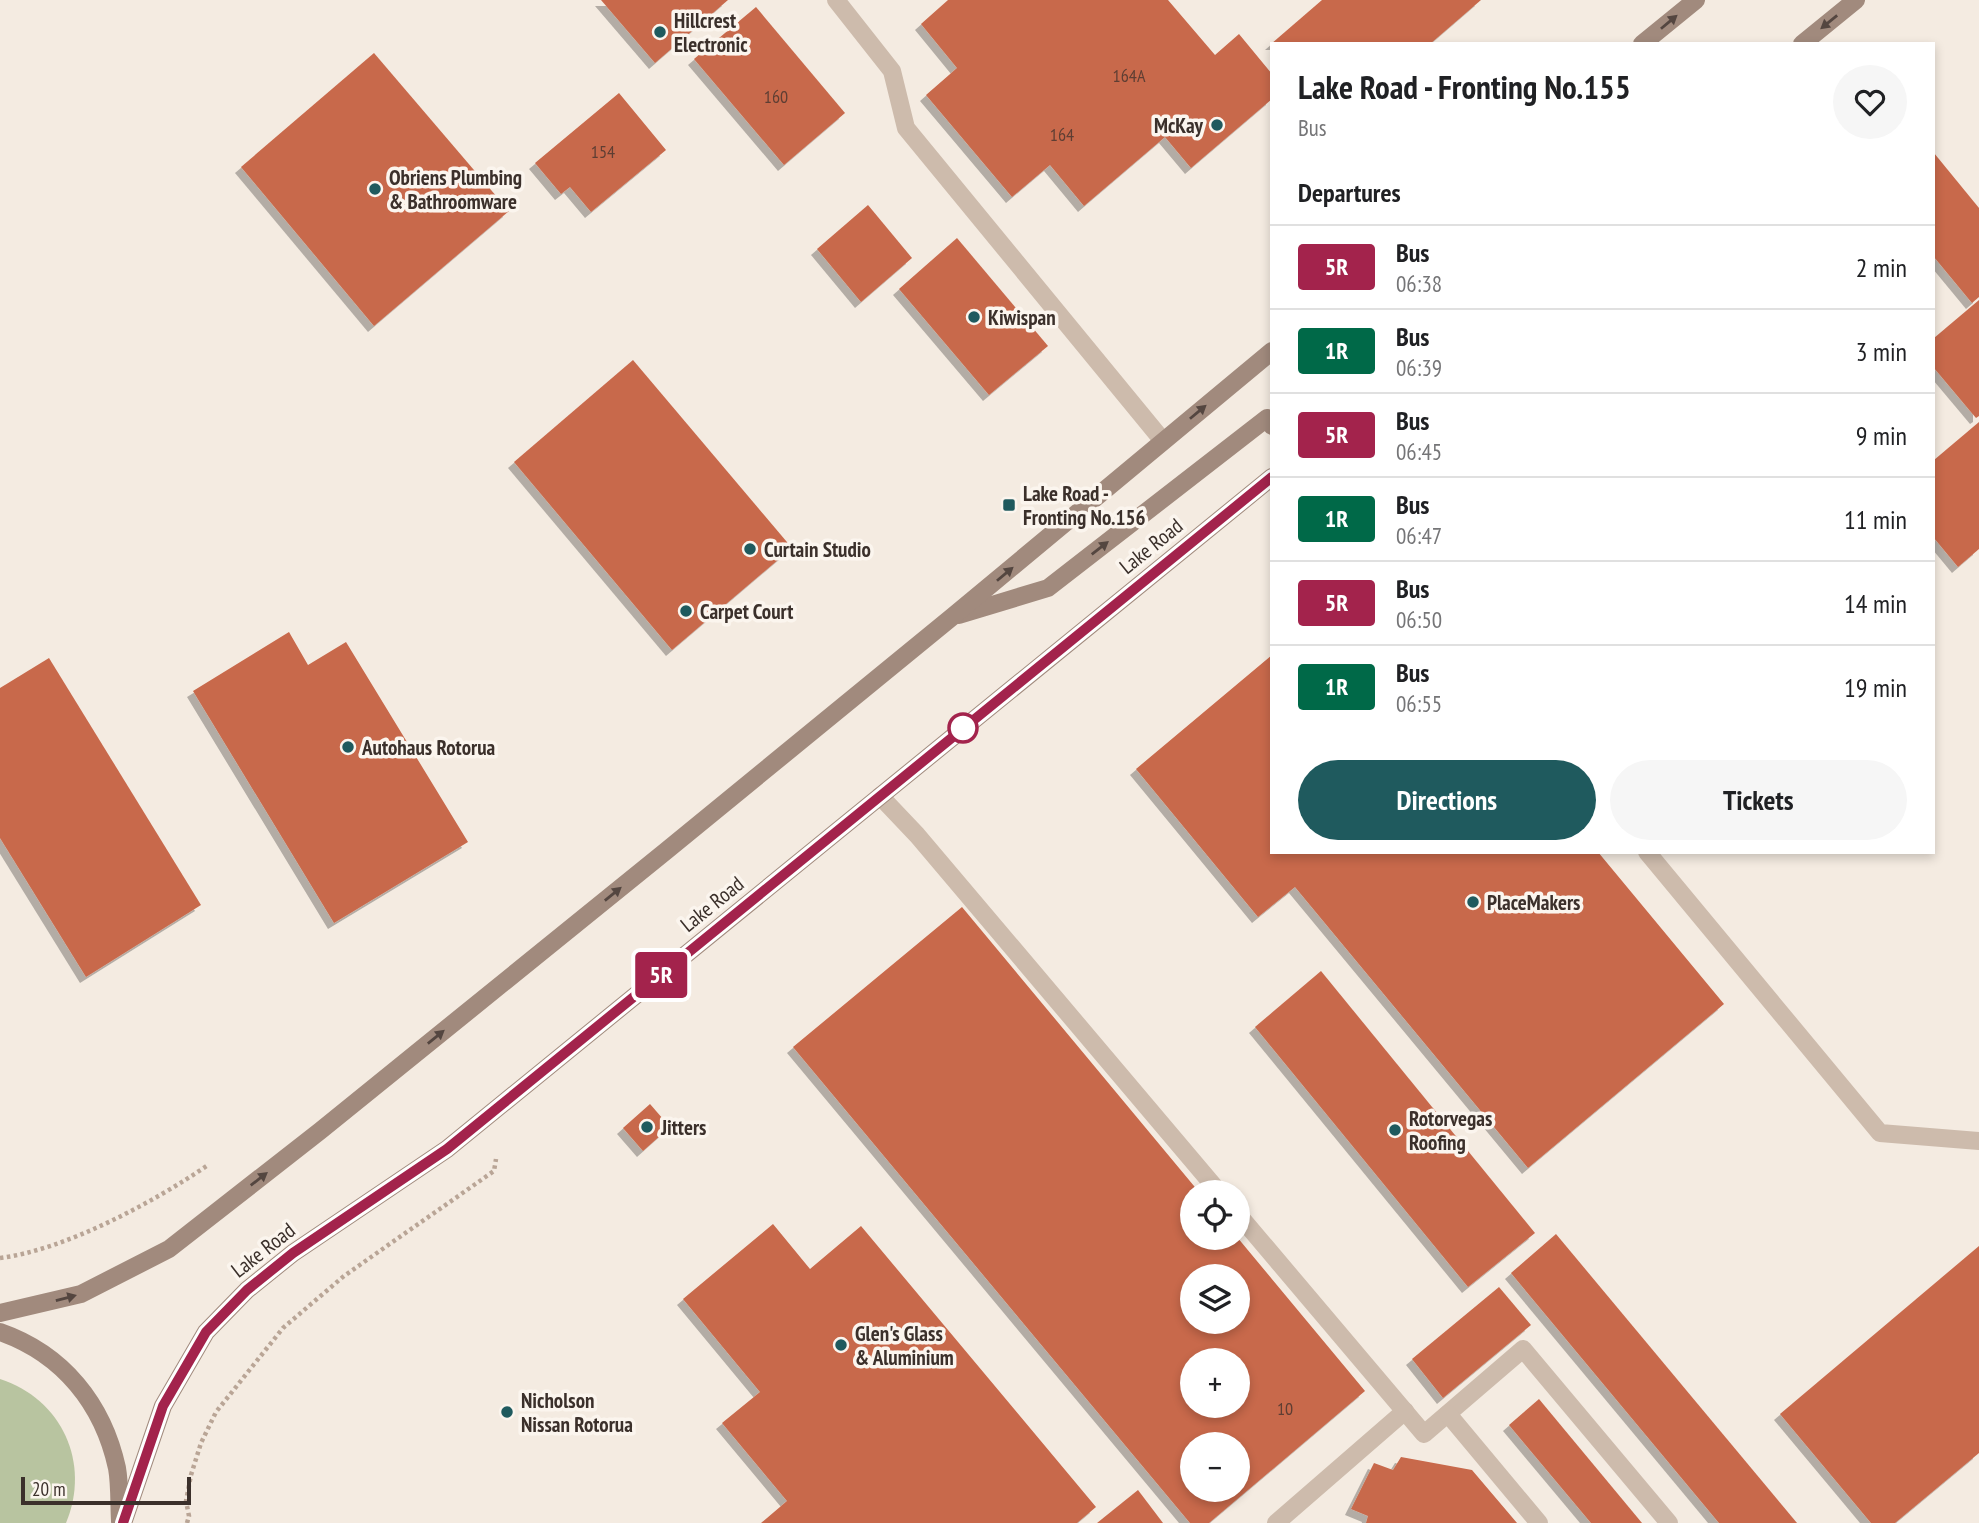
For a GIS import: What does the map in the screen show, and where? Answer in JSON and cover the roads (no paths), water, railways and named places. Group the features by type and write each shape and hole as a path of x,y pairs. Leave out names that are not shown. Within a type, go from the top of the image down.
{"main road":[{"path":"1644,42 1696,0"},
{"path":"1804,42 1856,0"},
{"name":"Lake Road","path":"0,1313 81,1294 169,1249 331,1123 952,617 1270,353"},
{"name":"Lake Road","path":"952,617 1048,589 1267,418 1270,423"},
{"name":"Lake Road","path":"122,1523 163,1406 206,1332 247,1290 293,1253 447,1149 1270,479"},
{"path":"0,1332 43,1353 82,1387 105,1427 117,1470 122,1523"}],"lane":[{"path":"836,0 892,71 906,128 1163,441"},
{"path":"880,796 917,835 1209,1180"},
{"path":"1649,854 1880,1133 1979,1141"},
{"path":"1250,1228 1424,1434 1523,1349 1669,1523"},
{"path":"1276,1523 1405,1411"},
{"path":"1448,1414 1539,1523"}],"place":[{"name":"Hillcrest Electronic","path":"660,32"},
{"name":"McKay","path":"1217,125"},
{"name":"Obriens Plumbing & Bathroomware","path":"375,189"},
{"name":"Kiwispan","path":"974,317"},
{"name":"Lake Road - Fronting No.156","path":"1009,505"},
{"name":"Curtain Studio","path":"750,549"},
{"name":"Carpet Court","path":"686,611"},
{"name":"Autohaus Rotorua","path":"348,747"},
{"name":"PlaceMakers","path":"1473,902"},
{"name":"Jitters","path":"647,1127"},
{"name":"Rotorvegas Roofing","path":"1395,1130"},
{"name":"Glen's Glass & Aluminium","path":"841,1345"},
{"name":"Nicholson Nissan Rotorua","path":"507,1412"}]}
